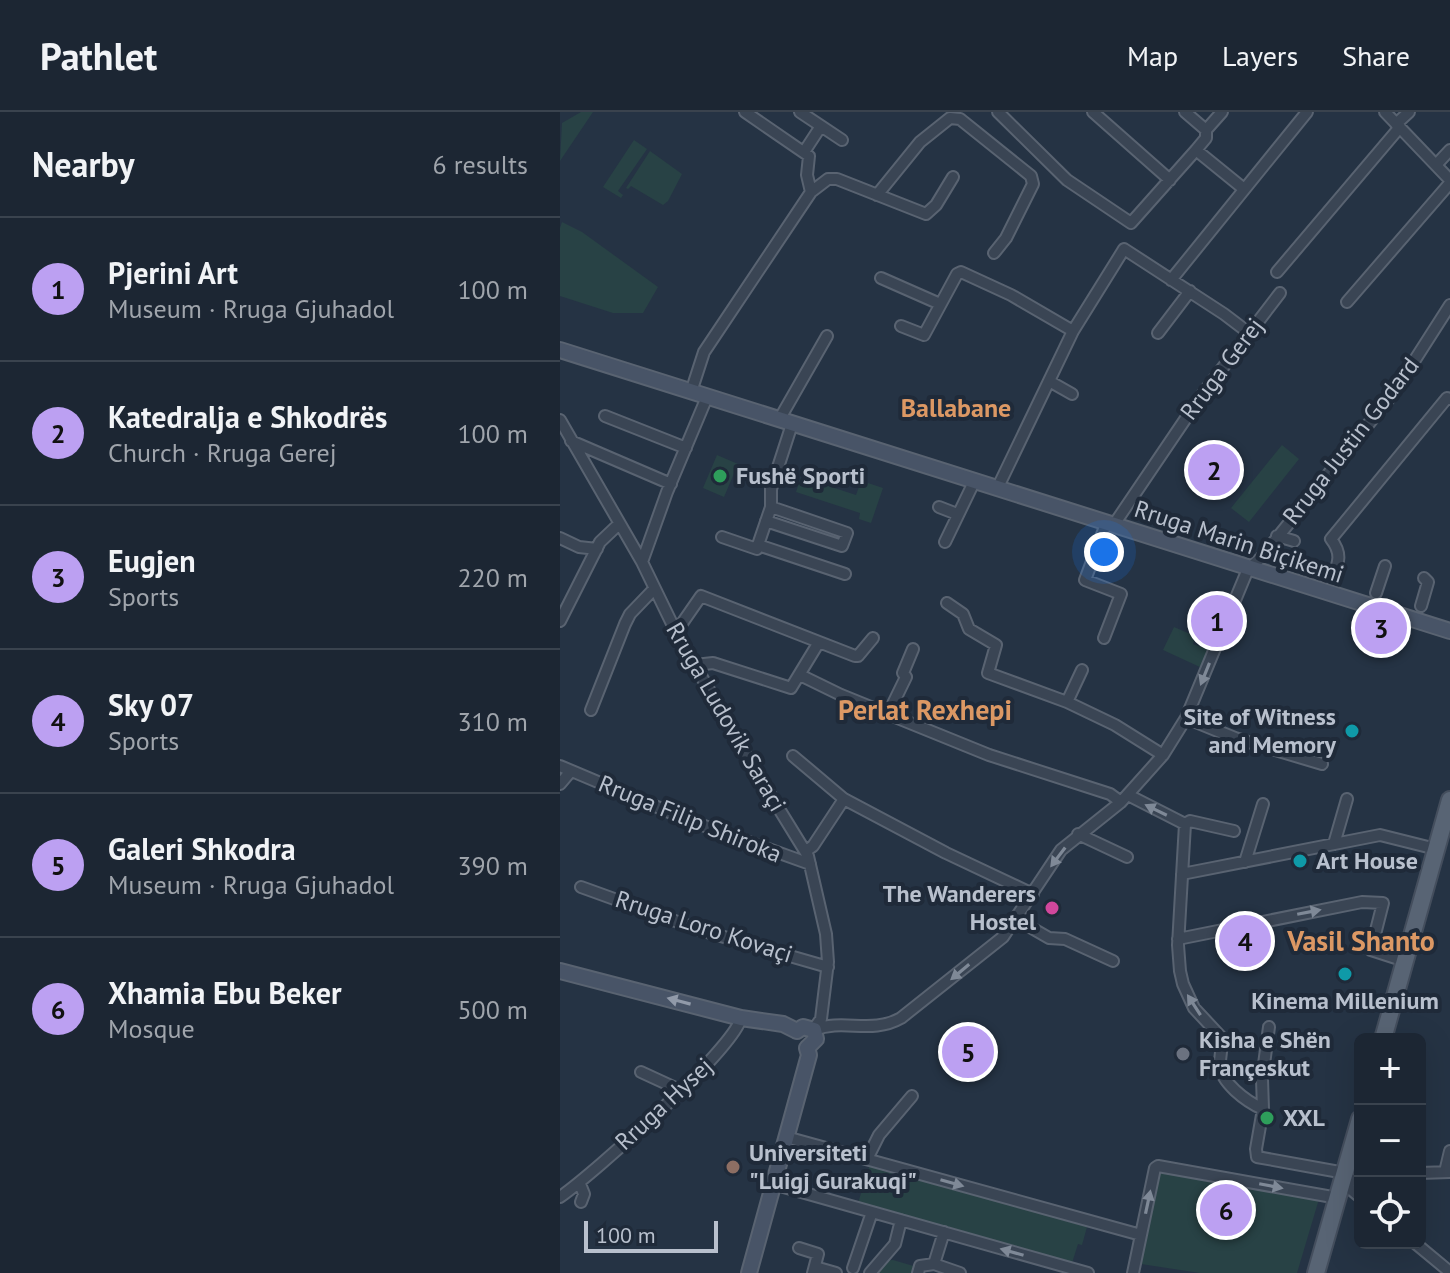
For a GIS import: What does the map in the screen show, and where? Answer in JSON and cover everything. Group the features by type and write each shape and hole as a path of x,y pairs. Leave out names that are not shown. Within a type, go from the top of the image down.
{"main road":[{"name":"Rruga Marin Biçikemi","path":"560,350 1450,631"},
{"path":"1385,1033 1436,849 1446,826 1450,800"},
{"path":"560,971 741,1018 783,1024 797,1031"},
{"path":"797,1031 803,1027 814,1030 816,1039 807,1048"},
{"path":"749,1273 809,1055 807,1048 796,1043 797,1031"},
{"path":"1316,1273 1346,1183 1354,1146"}],"street":[{"path":"745,112 809,156 807,175 811,192"},
{"path":"800,112 842,140"},
{"path":"998,112 1067,180 1131,223 1206,138 1206,130 1222,112"},
{"path":"1093,112 1170,180"},
{"path":"1185,112 1206,130"},
{"path":"1171,280 1307,112"},
{"path":"1347,302 1450,182 1385,112"},
{"path":"1277,272 1409,112"},
{"path":"877,195 930,131 950,118 960,119 1031,176 1033,184 1006,238 994,253"},
{"path":"804,152 821,126"},
{"path":"1196,150 1244,189"},
{"path":"1436,165 1450,150"},
{"path":"691,392 704,352 811,192 833,178 926,214 936,205 953,177"},
{"path":"997,489 1073,331 1124,249 1249,333"},
{"path":"901,326 924,335 957,274 963,272 1011,295 1073,331"},
{"path":"881,278 940,304"},
{"path":"1158,333 1190,291"},
{"name":"Rruga Gerej","path":"1109,525 1280,293"},
{"name":"Rruga Justin Godard","path":"814,1030 832,1025 887,1026 998,942 1061,850 1124,798 1163,755 1186,718 1248,569 1261,558 1395,391 1450,305"},
{"path":"722,537 757,549 771,507 771,489 786,422 827,336"},
{"path":"1049,381 1072,394"},
{"path":"642,562 707,397"},
{"path":"1333,577 1340,559 1331,539 1447,398 1450,399"},
{"path":"605,416 686,448"},
{"name":"Rruga Ludovik Saraçi","path":"560,420 642,562 676,632 752,765 806,851 826,934 828,967 821,1019 814,1030"},
{"path":"571,441 671,484"},
{"path":"945,542 974,482"},
{"path":"766,521 842,546 847,533 771,507"},
{"path":"939,507 957,514"},
{"path":"560,621 563,607 597,549 607,533 619,524"},
{"name":"Rruga Marin Biçikemi","path":"1104,638 1121,594 1085,580 1109,525"},
{"name":"Rruga Justin Godard","path":"1277,536 1294,541"},
{"path":"560,538 579,547 597,549"},
{"path":"758,545 845,574"},
{"path":"1376,593 1385,566"},
{"path":"1421,606 1428,582 1424,578"},
{"path":"591,710 630,614 654,589"},
{"path":"676,632 701,596 858,656 873,638"},
{"path":"947,603 963,614 969,629 996,645 988,673 1067,702 1115,725 1163,755"},
{"path":"695,665 713,663 788,688 794,686 819,642"},
{"path":"888,714 906,677 903,673 913,649"},
{"path":"1067,702 1082,670"},
{"path":"800,675 989,755 1124,798 1185,824"},
{"path":"1186,718 1235,738 1322,764"},
{"path":"793,756 844,799 946,853 1033,894"},
{"name":"Rruga Filip Shiroka","path":"560,784 565,768 702,826 810,864"},
{"path":"806,851 813,846 844,799"},
{"path":"1334,844 1347,799"},
{"path":"1245,862 1263,804"},
{"path":"1185,824 1190,821 1234,831"},
{"path":"1185,824 1178,939 1180,971 1189,998 1222,1041 1222,1073 1249,1101 1263,1109"},
{"path":"1078,834 1127,857"},
{"path":"1182,874 1380,835 1436,849"},
{"name":"Rruga Loro Kovaçi","path":"581,887 700,930 828,967"},
{"path":"1178,939 1362,902 1383,903 1371,950 1405,961"},
{"path":"1016,919 1049,938 1065,939 1113,961"},
{"name":"Rruga Hysej","path":"560,1197 580,1184 680,1090 726,1044 741,1018"},
{"path":"1269,1027 1262,1079 1263,1109 1256,1149 1259,1159 1346,1183"},
{"path":"641,1072 680,1090"},
{"path":"867,1159 879,1135 912,1096"},
{"path":"786,1137 1141,1235"},
{"path":"1426,1173 1447,1172 1450,1151"},
{"path":"1140,1273 1133,1272 1155,1168 1160,1165 1346,1183"},
{"path":"580,1184 584,1194 581,1202"},
{"path":"773,1184 1088,1273"},
{"path":"853,1268 872,1212"},
{"path":"870,1273 895,1244 901,1220"},
{"path":"934,1264 944,1232"},
{"path":"799,1248 818,1254 814,1270 836,1273"},
{"path":"1422,1249 1450,1272"},
{"path":"881,1259 894,1259"},
{"path":"918,1273 920,1266 934,1264 960,1273"}],"green space":[{"path":"581,112 593,112 560,161 562,123"},
{"path":"634,140 647,149 618,191 623,195 621,198 603,187"},
{"path":"650,151 682,174 663,205 631,186 626,188"},
{"path":"562,222 582,232 658,287 643,313 613,313 560,296"},
{"path":"1282,445 1299,459 1249,522 1231,508"},
{"name":"Fushë Sporti","path":"717,455 738,464 724,497 703,488"},
{"path":"801,477 856,495 860,484 883,488 871,523 859,519 860,513 796,492"},
{"path":"1219,531 1248,552 1240,554 1211,544"},
{"path":"1174,627 1195,636 1193,644 1209,650 1202,668 1163,650"},
{"path":"870,1164 1087,1227 1082,1245 1078,1244 1072,1263 858,1203"},
{"path":"1159,1169 1319,1199 1297,1273 1200,1273 1141,1264"},
{"path":"893,1260 917,1267 915,1273 872,1273 882,1261"}],"place":[{"name":"Katedralja e Shkodrës","path":"1214,470"},
{"name":"Fushë Sporti","path":"720,476"},
{"name":"Pjerini Art","path":"1217,621"},
{"name":"Eugjen","path":"1381,628"},
{"name":"Site of Witness and Memory","path":"1352,731"},
{"name":"Art House","path":"1300,861"},
{"name":"The Wanderers Hostel","path":"1052,908"},
{"name":"Sky 07","path":"1245,941"},
{"name":"Kinema Millenium","path":"1345,974"},
{"name":"Galeri Shkodra","path":"968,1052"},
{"name":"Kisha e Shën Françeskut","path":"1183,1054"},
{"name":"XXL","path":"1267,1118"},
{"name":"Universiteti \"Luigj Gurakuqi\"","path":"733,1167"},
{"name":"Xhamia Ebu Beker","path":"1226,1210"}],"district":[{"name":"Ballabane","path":"956,408"},
{"name":"Perlat Rexhepi","path":"925,710"},
{"name":"Vasil Shanto","path":"1361,941"}]}
